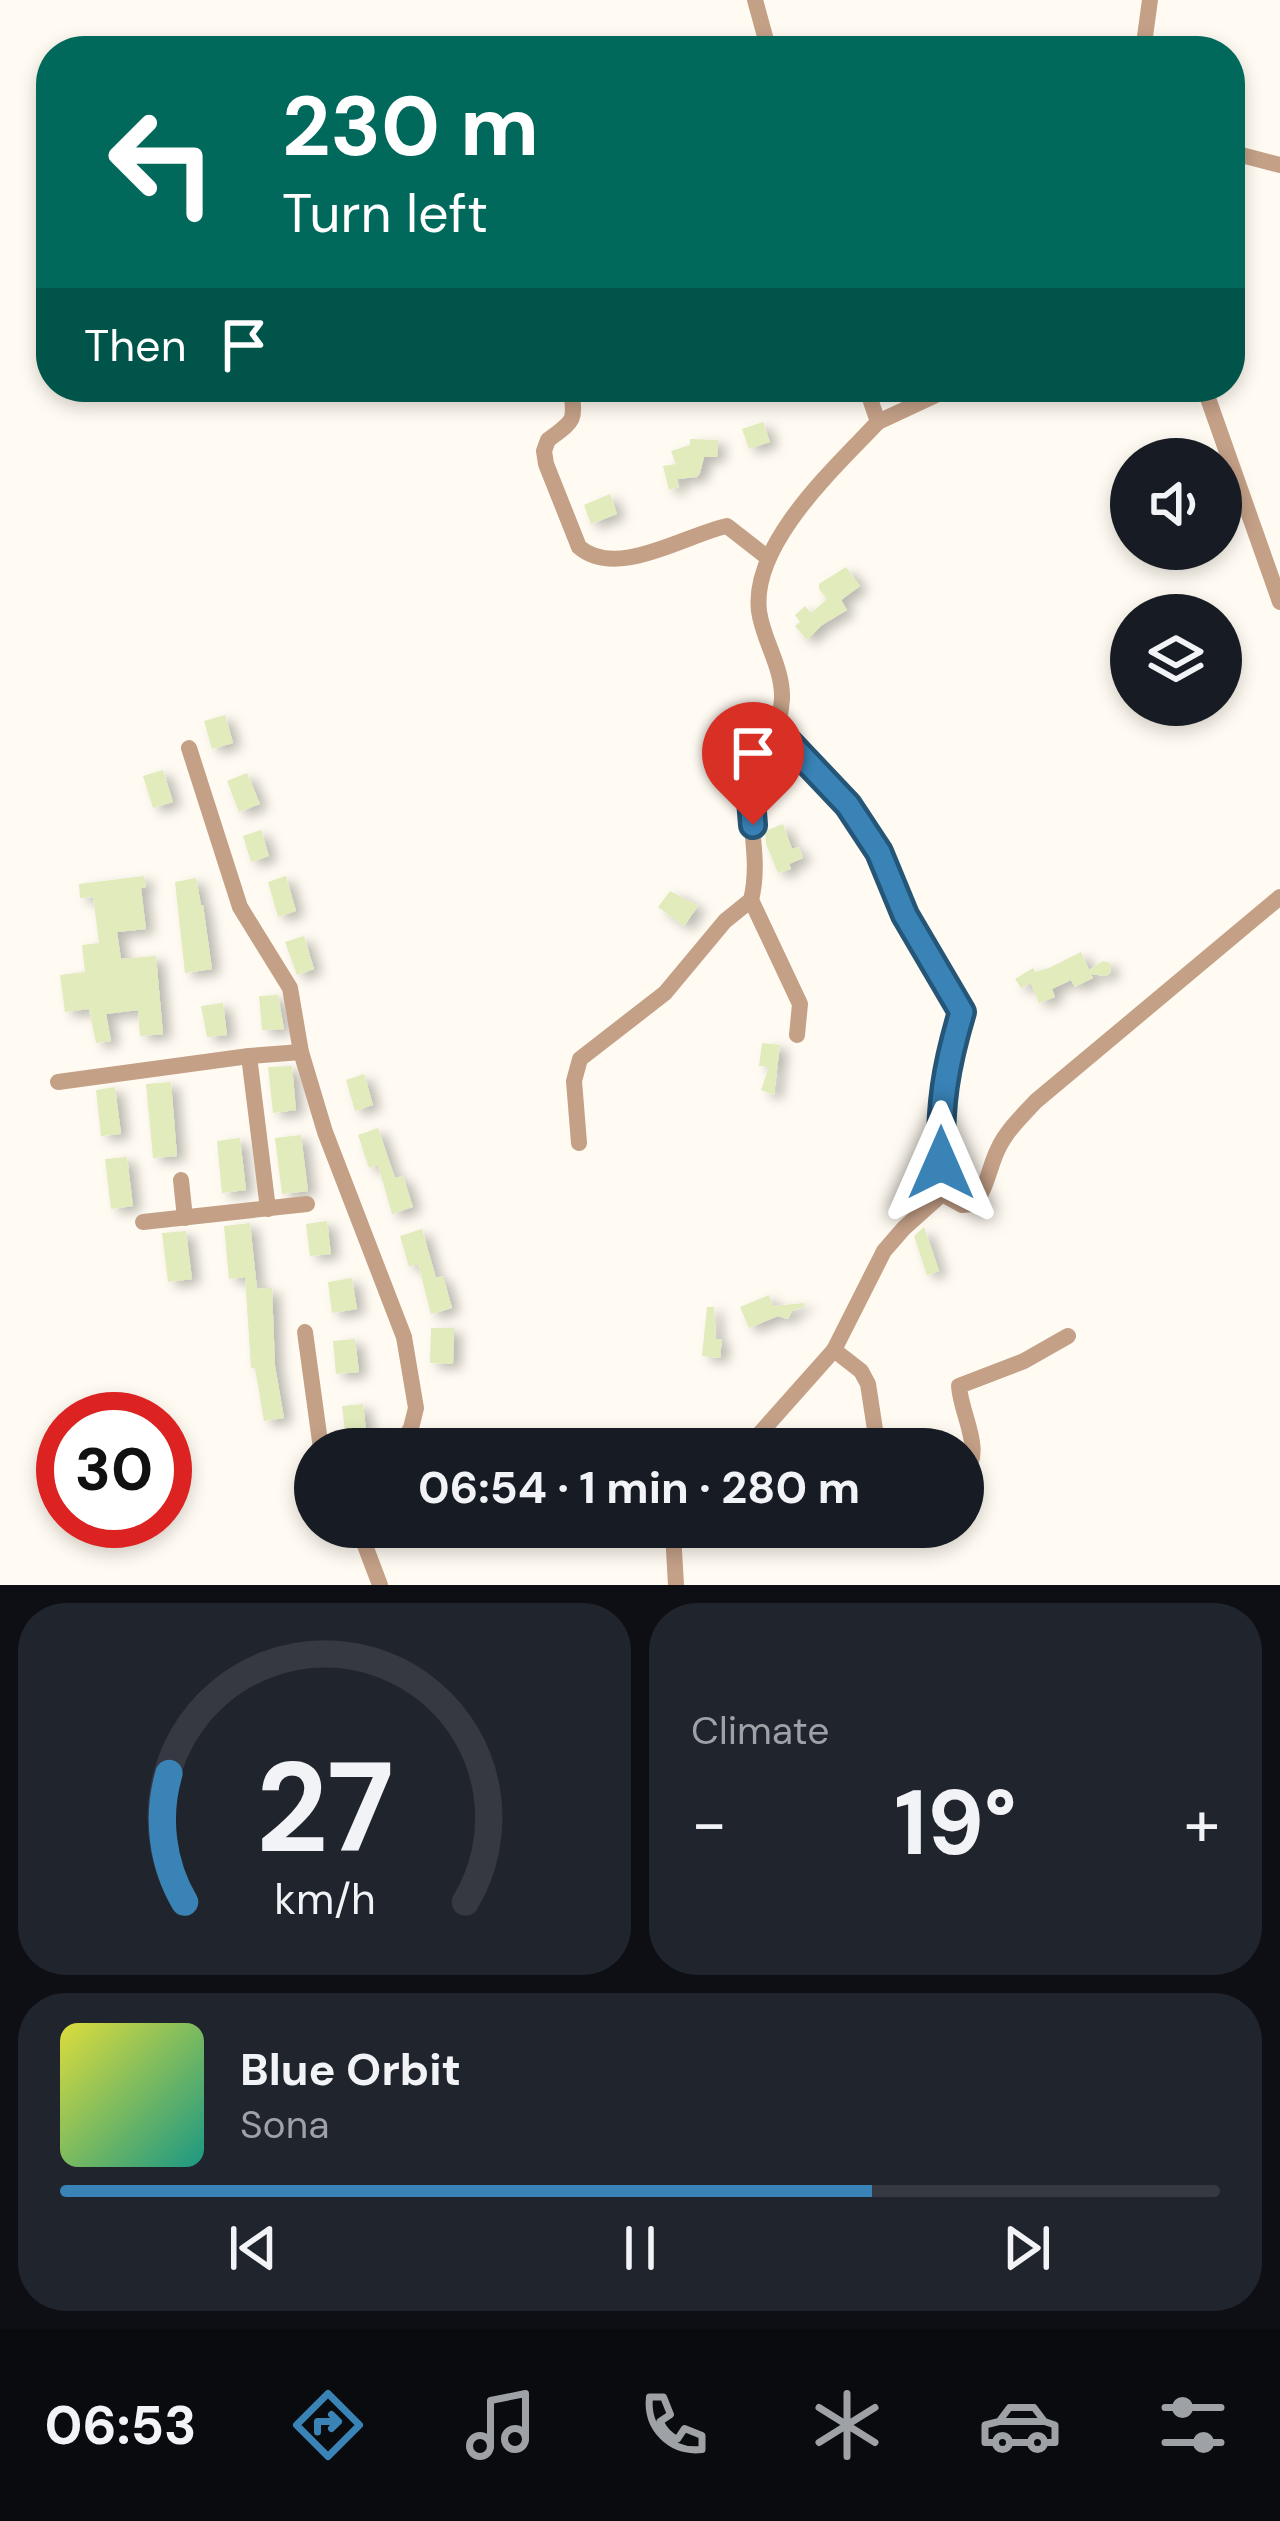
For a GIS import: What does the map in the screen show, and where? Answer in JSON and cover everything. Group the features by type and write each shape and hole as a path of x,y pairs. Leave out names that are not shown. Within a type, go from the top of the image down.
{"street":[{"path":"755,0 765,36"},
{"path":"1145,36 1150,0"},
{"path":"1245,156 1280,165"},
{"path":"572,402 571,423 548,440 544,458 584,552 599,557 642,556 727,526 768,558"},
{"path":"871,402 878,422"},
{"path":"797,1035 800,1004 751,900 757,870 749,774 777,730 782,697 779,669 759,612 760,594 768,558 821,482 878,422 921,402"},
{"path":"1209,402 1280,602"},
{"path":"765,1428 835,1349 884,1251 942,1194 942,1098 962,1012 905,915 879,852 848,805 777,730"},
{"path":"189,748 240,908 290,988 301,1052 325,1132 404,1337 416,1408 411,1428"},
{"path":"942,1194 962,1205 980,1198 998,1149 1036,1101 1280,897"},
{"path":"579,1143 574,1081 580,1059 665,993 725,921 751,900"},
{"path":"58,1082 301,1052"},
{"path":"249,1056 268,1209"},
{"path":"181,1180 184,1218"},
{"path":"143,1222 307,1204"},
{"path":"305,1331 318,1428"},
{"path":"968,1428 959,1386 1024,1361 1068,1336"},
{"path":"835,1349 861,1371 868,1384 875,1428"},
{"path":"366,1548 380,1585"},
{"path":"674,1548 676,1585"}],"building":[{"path":"763,422 770,442 749,449 742,429"},
{"path":"690,439 718,440 717,457 704,457 697,477 677,479 679,487 669,490 663,466 676,464 671,451 690,445"},
{"path":"610,494 617,514 591,524 584,505"},
{"path":"846,567 860,586 841,600 847,610 807,640 795,626 800,622 795,615 805,606 811,613 827,599 819,584"},
{"path":"225,715 233,743 212,749 204,721"},
{"path":"163,770 173,802 153,808 143,776"},
{"path":"247,773 260,804 239,812 227,781"},
{"path":"783,824 792,849 799,847 803,858 778,873 765,831"},
{"path":"261,830 269,856 251,862 243,836"},
{"path":"144,876 146,929 117,932 121,959 156,956 163,1034 140,1036 138,1010 106,1014 111,1041 96,1043 89,1009 65,1012 60,975 85,972 82,945 99,943 93,897 80,898 79,884"},
{"path":"286,876 296,911 278,917 268,882"},
{"path":"196,878 212,969 185,973 175,882"},
{"path":"670,891 698,906 684,926 658,907"},
{"path":"304,936 314,969 297,975 285,942"},
{"path":"1081,952 1089,970 1103,961 1111,965 1110,973 1091,974 1093,978 1075,987 1071,980 1052,989 1055,997 1039,1003 1031,983 1021,988 1015,979 1033,968 1035,972 1049,968"},
{"path":"278,995 284,1029 262,1030 259,996"},
{"path":"223,1003 227,1035 207,1037 201,1006"},
{"path":"762,1043 780,1045 774,1095 761,1090 769,1067 759,1066"},
{"path":"292,1066 296,1110 273,1113 268,1067"},
{"path":"364,1074 373,1105 355,1111 346,1080"},
{"path":"171,1082 177,1156 153,1158 146,1084"},
{"path":"115,1087 121,1134 101,1136 96,1090"},
{"path":"378,1128 395,1178 403,1176 413,1207 392,1214 378,1165 369,1168 358,1135"},
{"path":"301,1135 308,1191 282,1194 275,1138"},
{"path":"240,1138 246,1190 222,1193 217,1141"},
{"path":"127,1157 133,1206 111,1209 105,1159"},
{"path":"327,1221 331,1254 310,1256 306,1224"},
{"path":"250,1223 257,1289 272,1288 275,1366 284,1418 264,1421 255,1368 251,1368 245,1277 229,1279 224,1226"},
{"path":"924,1227 939,1271 927,1275 914,1236"},
{"path":"422,1229 436,1278 443,1276 452,1308 431,1314 418,1264 409,1267 400,1236"},
{"path":"186,1231 192,1279 168,1282 162,1233"},
{"path":"352,1278 357,1309 332,1313 328,1282"},
{"path":"769,1295 773,1306 805,1306 792,1311 788,1319 778,1316 749,1328 740,1307"},
{"path":"707,1307 714,1307 716,1339 722,1339 720,1358 702,1356"},
{"path":"431,1328 454,1328 453,1364 430,1363"},
{"path":"355,1339 359,1372 336,1374 333,1341"},
{"path":"363,1404 366,1428 345,1428 342,1406"}],"route":[{"path":"753,825 749,774 777,730 848,805 879,852 905,915 962,1012 946,1066 941,1163"}]}
